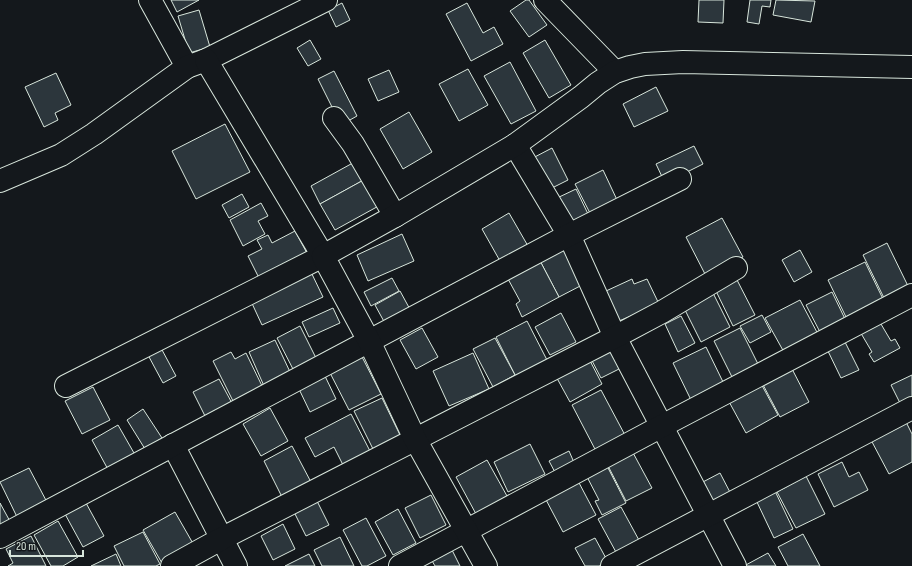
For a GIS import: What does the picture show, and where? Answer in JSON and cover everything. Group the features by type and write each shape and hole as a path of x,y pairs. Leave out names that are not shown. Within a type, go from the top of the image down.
{"street":[{"path":"150,0 196,64 323,256 369,341 415,439 486,566"},
{"path":"0,181 61,155 196,64 326,0"},
{"path":"545,0 614,72"},
{"path":"66,386 323,256 395,216 515,144 614,72 645,64 683,62 912,67"},
{"path":"334,118 353,144 395,216"},
{"path":"515,144 569,235 616,337 735,566"},
{"path":"0,537 569,235 680,179"},
{"path":"172,566 221,539 616,337 662,312 736,268"},
{"path":"400,566 912,295"},
{"path":"612,566 912,408"},
{"path":"173,445 236,566"}],"building":[{"path":"171,0 199,0 177,12"},
{"path":"526,0 529,0 547,25 529,37 510,11"},
{"path":"699,0 724,0 723,23 698,22"},
{"path":"750,0 771,0 770,7 762,6 759,24 747,22"},
{"path":"776,0 815,1 811,22 773,15"},
{"path":"342,3 350,20 336,27 328,10"},
{"path":"467,3 483,33 494,27 503,44 471,61 446,14"},
{"path":"199,10 210,47 189,53 178,16"},
{"path":"310,40 321,59 308,66 297,48"},
{"path":"545,40 571,85 549,98 523,53"},
{"path":"510,62 536,111 511,124 484,76"},
{"path":"468,69 488,105 459,121 439,84"},
{"path":"389,70 399,92 378,101 368,79"},
{"path":"334,71 357,116 341,125 318,79"},
{"path":"56,73 71,105 55,113 58,120 44,127 25,87"},
{"path":"656,87 668,111 634,127 623,104"},
{"path":"409,112 432,152 403,169 380,129"},
{"path":"225,124 250,172 196,199 172,151"},
{"path":"694,146 703,164 665,183 656,164"},
{"path":"552,148 568,180 546,191 529,160"},
{"path":"360,159 369,177 320,204 311,186"},
{"path":"603,170 618,202 591,215 575,184"},
{"path":"369,177 384,203 335,230 320,204"},
{"path":"576,189 589,216 568,227 555,199"},
{"path":"242,194 249,207 229,218 222,205"},
{"path":"261,203 268,216 258,221 265,234 243,246 230,220"},
{"path":"509,213 528,246 500,261 482,229"},
{"path":"722,218 743,257 706,276 686,237"},
{"path":"295,231 308,255 260,280 248,256 262,249 257,240 268,235 272,243"},
{"path":"402,234 414,261 368,281 357,255"},
{"path":"887,243 908,286 884,298 863,255"},
{"path":"563,244 584,284 559,297 538,257"},
{"path":"800,250 812,272 794,282 782,260"},
{"path":"538,257 559,297 522,317 516,304 520,301 508,279"},
{"path":"865,262 883,299 846,317 828,280"},
{"path":"310,270 323,297 262,325 249,297"},
{"path":"392,278 399,291 371,306 364,292"},
{"path":"736,278 755,315 733,326 715,289"},
{"path":"632,279 634,284 647,279 659,304 619,321 606,291"},
{"path":"400,291 412,313 387,327 375,305"},
{"path":"712,291 730,327 701,342 683,306"},
{"path":"832,292 846,321 821,334 806,305"},
{"path":"800,300 819,336 785,354 765,318"},
{"path":"333,308 340,323 309,337 302,322"},
{"path":"561,313 576,342 550,355 535,327"},
{"path":"762,315 771,332 750,343 740,326"},
{"path":"681,316 695,343 678,352 665,324"},
{"path":"878,319 891,341 895,339 900,348 874,362 869,354 872,352 859,330"},
{"path":"527,321 547,360 516,377 496,337"},
{"path":"300,326 318,362 295,373 277,338"},
{"path":"422,328 438,357 416,369 400,340"},
{"path":"740,328 760,368 734,381 714,341"},
{"path":"495,338 515,375 493,387 473,349"},
{"path":"843,338 859,370 841,378 826,347"},
{"path":"275,340 291,374 264,386 249,352"},
{"path":"615,342 627,365 601,378 589,355"},
{"path":"706,347 724,384 691,400 673,363"},
{"path":"161,348 176,376 163,383 148,355"},
{"path":"231,352 235,359 246,353 264,390 235,405 213,361"},
{"path":"360,353 381,394 349,410 328,369"},
{"path":"473,353 489,389 449,406 433,371"},
{"path":"586,353 602,384 570,402 553,371"},
{"path":"790,365 809,402 780,417 761,381"},
{"path":"324,374 336,399 310,412 298,387"},
{"path":"912,375 912,399 901,405 891,385"},
{"path":"219,379 233,405 206,418 193,392"},
{"path":"759,380 778,415 746,433 727,398"},
{"path":"93,387 110,420 82,434 65,401"},
{"path":"601,390 626,437 597,453 572,405"},
{"path":"382,398 400,435 373,449 354,411"},
{"path":"270,408 288,441 261,456 243,424"},
{"path":"143,409 162,438 145,449 127,420"},
{"path":"351,414 371,453 344,467 334,447 315,457 305,438"},
{"path":"906,422 912,434 912,462 889,474 871,440"},
{"path":"118,425 138,460 111,475 92,440"},
{"path":"530,444 545,474 508,492 494,462"},
{"path":"292,446 312,484 283,499 264,461"},
{"path":"631,449 652,488 626,501 606,462"},
{"path":"569,451 576,467 557,476 549,461"},
{"path":"487,460 507,496 476,514 456,477"},
{"path":"605,462 626,503 602,515 595,501 599,500 585,473"},
{"path":"842,462 849,477 859,472 868,490 834,507 818,474"},
{"path":"29,468 49,506 19,521 0,482"},
{"path":"720,473 732,496 713,506 701,483"},
{"path":"806,476 825,514 796,528 777,492"},
{"path":"577,479 596,515 563,532 544,496"},
{"path":"775,491 793,529 774,538 756,500"},
{"path":"431,495 446,525 420,538 405,508"},
{"path":"315,497 329,525 306,536 292,508"},
{"path":"0,503 12,525 0,531"},
{"path":"86,503 104,536 83,547 65,514"},
{"path":"621,507 640,542 617,554 598,519"},
{"path":"398,509 416,543 393,555 375,522"},
{"path":"175,512 195,547 163,565 143,530"},
{"path":"366,518 386,556 367,566 362,566 343,530"},
{"path":"58,521 78,557 63,566 51,566 34,535"},
{"path":"283,524 295,549 273,560 261,536"},
{"path":"143,532 160,564 156,566 124,566 114,546"},
{"path":"803,534 820,566 788,566 778,547"},
{"path":"31,536 46,566 8,566 13,563 6,549"},
{"path":"340,537 354,566 322,566 314,550"},
{"path":"595,538 608,562 599,566 585,566 575,548"},
{"path":"451,548 460,566 435,566 431,559"},
{"path":"768,553 776,566 744,566"},
{"path":"116,554 121,566 91,566"},
{"path":"309,554 315,566 285,566"}]}
